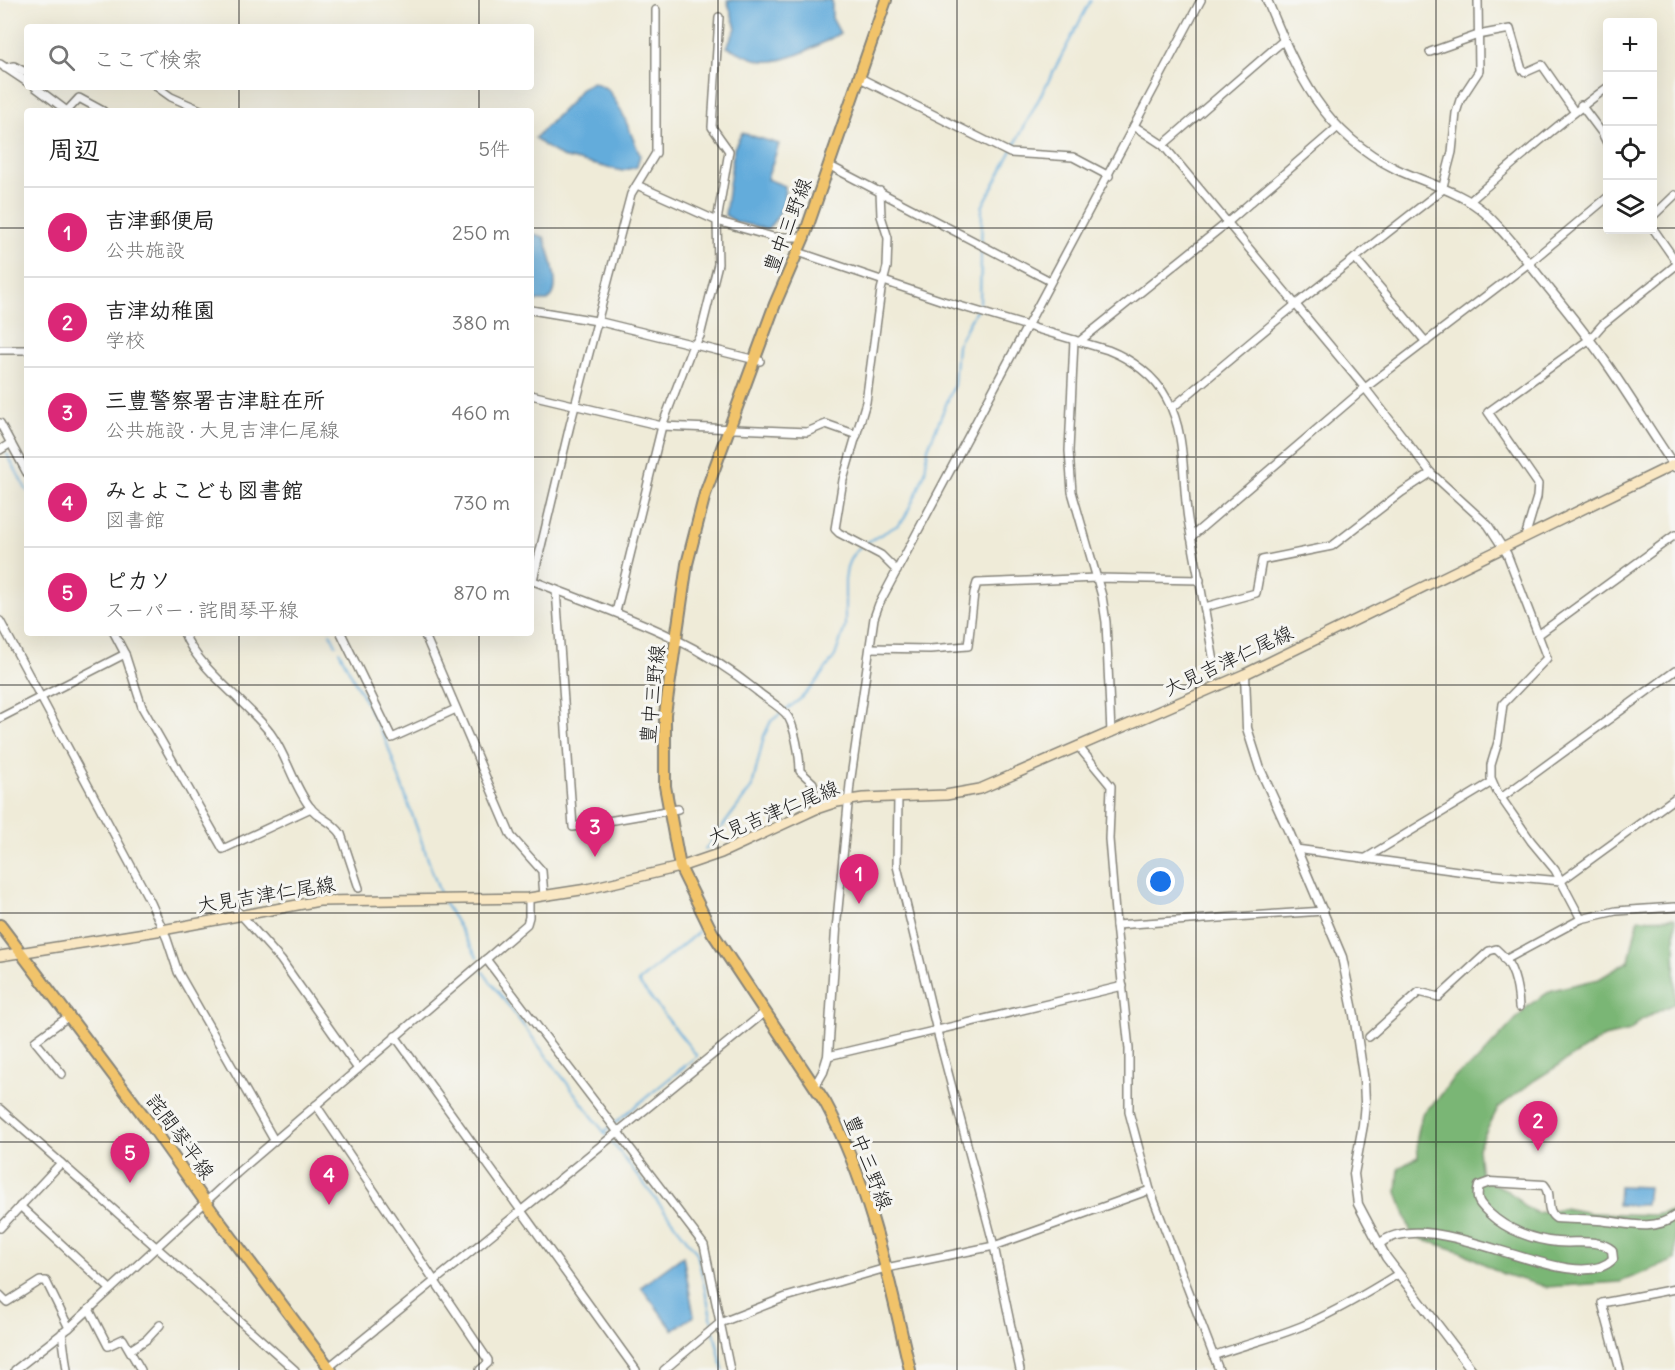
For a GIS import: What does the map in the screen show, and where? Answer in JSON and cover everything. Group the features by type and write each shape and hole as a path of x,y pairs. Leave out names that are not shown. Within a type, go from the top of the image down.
{"main road":[{"name":"豊中三野線","path":"886,0 830,166 804,237 775,304 757,360 728,429 694,533 664,722 665,786 674,810 681,867 712,932 815,1086 840,1130 852,1157 886,1268 910,1370"},
{"name":"大見吉津仁尾線","path":"0,956 163,930 319,901 529,898 587,889 681,867 721,853 816,809 848,800 946,795 980,789 1245,674 1674,465"},
{"name":"詫間琴平線","path":"0,925 330,1369"}],"street":[{"path":"815,1086 824,1072 828,1056 836,930 848,800 877,611 1201,0"},
{"path":"1267,0 1310,92 1338,127 1368,153 1396,169 1469,202 1489,217 1590,339 1674,465"},
{"path":"1172,408 1295,305 1442,190 1452,152 1456,113 1461,100 1479,71 1478,0"},
{"path":"534,572 631,194 656,153 656,10"},
{"path":"616,612 662,426 694,345 700,336 718,264 717,221 729,151 712,127 719,17"},
{"path":"1430,52 1478,35 1510,29 1522,70 1526,72 1542,65 1574,111"},
{"path":"1163,145 1284,40"},
{"path":"3,66 14,66 24,72"},
{"path":"3,66 24,80"},
{"path":"860,78 1010,153 1073,157 1109,176"},
{"path":"39,90 63,108"},
{"path":"161,90 196,108"},
{"path":"1469,202 1523,153 1581,105 1603,90"},
{"path":"70,108 81,98 96,108"},
{"path":"1581,105 1603,135"},
{"path":"1134,126 1163,145 1365,388 1431,473 1488,525 1507,554 1547,658 1503,704 1498,742 1491,765 1492,782 1561,881 1581,919"},
{"path":"1111,733 1106,622 1102,596 1072,492 1069,451 1077,341 1228,222 1338,127"},
{"path":"830,166 1050,281"},
{"path":"637,184 717,221 773,237 804,237"},
{"path":"880,191 881,216 888,238 887,267 866,402 843,480 835,529 881,555 897,571"},
{"path":"1657,213 1675,195"},
{"path":"1191,537 1365,388 1529,263 1603,200"},
{"path":"1657,233 1675,260"},
{"path":"798,252 1027,327 1108,350 1128,359 1154,380 1166,396 1179,428 1184,490 1191,537 1216,674"},
{"path":"1355,258 1426,342"},
{"path":"1525,537 1537,498 1538,484 1488,412 1590,339 1604,324 1675,266"},
{"path":"534,310 599,321 757,360"},
{"path":"0,350 24,350"},
{"path":"534,396 662,426 807,432 826,424 857,435"},
{"path":"0,423 24,467"},
{"path":"0,450 11,443"},
{"path":"1205,607 1256,593 1263,560 1332,546 1402,492 1431,473"},
{"path":"1538,635 1675,535"},
{"path":"870,648 930,649 968,646 977,582 1096,578 1200,580"},
{"path":"534,581 676,638 736,674 787,715 800,754 800,771 813,783 816,809"},
{"path":"556,590 573,827 674,810"},
{"path":"0,621 151,903 178,972 274,1140"},
{"path":"116,636 125,654 142,707 223,849 311,808"},
{"path":"186,636 197,656 272,736 299,790 311,808 334,825 341,834 359,888"},
{"path":"341,636 392,738 456,709"},
{"path":"425,636 511,836 542,871 543,896"},
{"path":"0,718 125,654"},
{"path":"1501,798 1675,671"},
{"path":"1245,674 1247,728 1260,769 1342,957 1364,1081 1363,1125 1354,1174 1358,1204 1398,1274 1472,1370"},
{"path":"1078,747 1111,786 1109,839 1130,1049 1129,1112 1150,1190 1219,1370"},
{"path":"1366,858 1492,782"},
{"path":"898,797 897,866 937,1031 994,1246 1020,1370"},
{"path":"1296,849 1526,879 1561,881 1675,798"},
{"path":"15,1370 69,1328 274,1140 527,924 529,898"},
{"path":"234,907 281,960 358,1069"},
{"path":"1505,960 1581,919 1616,911 1675,907"},
{"path":"1116,925 1324,912"},
{"path":"1369,1037 1419,992 1439,997 1489,951 1496,949 1503,955 1518,985 1519,1007"},
{"path":"486,959 704,1245 730,1370"},
{"path":"828,1056 1123,986"},
{"path":"330,1369 765,1012"},
{"path":"62,1074 34,1041 69,1016"},
{"path":"395,1036 636,1370"},
{"path":"316,1105 488,1359 488,1363 480,1370"},
{"path":"0,1109 295,1370"},
{"path":"0,1228 61,1163"},
{"path":"1379,1244 1400,1234 1429,1233 1461,1239 1527,1260 1583,1269 1601,1267 1612,1258 1612,1250 1608,1247 1592,1243 1543,1240 1510,1228 1497,1220 1480,1204 1477,1195 1479,1186 1490,1182 1544,1185 1548,1189 1550,1212 1556,1218 1650,1226 1663,1223 1675,1216"},
{"path":"664,1370 720,1323 786,1297 886,1268 994,1246 1150,1190"},
{"path":"20,1206 110,1289"},
{"path":"1213,1356 1274,1337 1309,1323 1353,1302 1398,1274"},
{"path":"0,1295 7,1302 40,1281 46,1281 69,1328"},
{"path":"1620,1370 1602,1303 1675,1289"},
{"path":"89,1309 108,1346 123,1339 141,1370"},
{"path":"130,1350 147,1339 160,1325"},
{"path":"62,1333 67,1370"}],"green space":[{"path":"1675,918 1675,1003 1641,1020 1630,1031 1604,1037 1535,1080 1498,1108 1478,1148 1481,1178 1505,1189 1523,1206 1537,1213 1563,1208 1591,1213 1655,1215 1675,1210 1675,1260 1620,1282 1547,1287 1503,1274 1462,1252 1412,1236 1397,1192 1399,1168 1418,1157 1417,1138 1422,1114 1438,1099 1453,1078 1477,1061 1529,1005 1552,990 1599,979 1629,961 1638,919"}],"water":[{"path":"727,0 832,0 832,18 840,33 792,56 772,61 758,60 727,47 736,28"},
{"path":"593,82 608,89 622,112 640,155 637,167 622,171 562,157 535,138 569,104 581,88"},
{"path":"742,133 779,144 767,179 785,186 784,198 779,214 767,229 736,222 725,215 734,148"},
{"path":"534,234 544,237 554,272 554,293 548,301 534,301"},
{"path":"1619,1186 1648,1187 1646,1205 1618,1205"},
{"path":"683,1256 694,1316 673,1330 641,1287"}],"waterway":[{"path":"864,544 898,525 904,519 918,490 925,472 928,448 954,385 957,345 980,303 982,207 1091,0"},
{"path":"7,454 24,485"},
{"path":"705,850 752,787 764,736 771,721 799,700 814,685 835,656 845,627 847,567 851,557 860,547"},
{"path":"332,636 336,645"},
{"path":"339,651 386,741 441,896"},
{"path":"444,902 477,957"},
{"path":"604,1132 697,1056 638,982 697,933 699,927 690,910"},
{"path":"483,972 607,1136"},
{"path":"611,1141 697,1253 713,1326"},
{"path":"714,1332 723,1370"}],"place":[{"name":"三豊警察署吉津駐在所","path":"595,857"},
{"name":"吉津郵便局","path":"859,904"},
{"name":"吉津幼稚園","path":"1538,1151"},
{"name":"ピカソ","path":"130,1183"},
{"name":"みとよこども図書館","path":"329,1205"}]}
